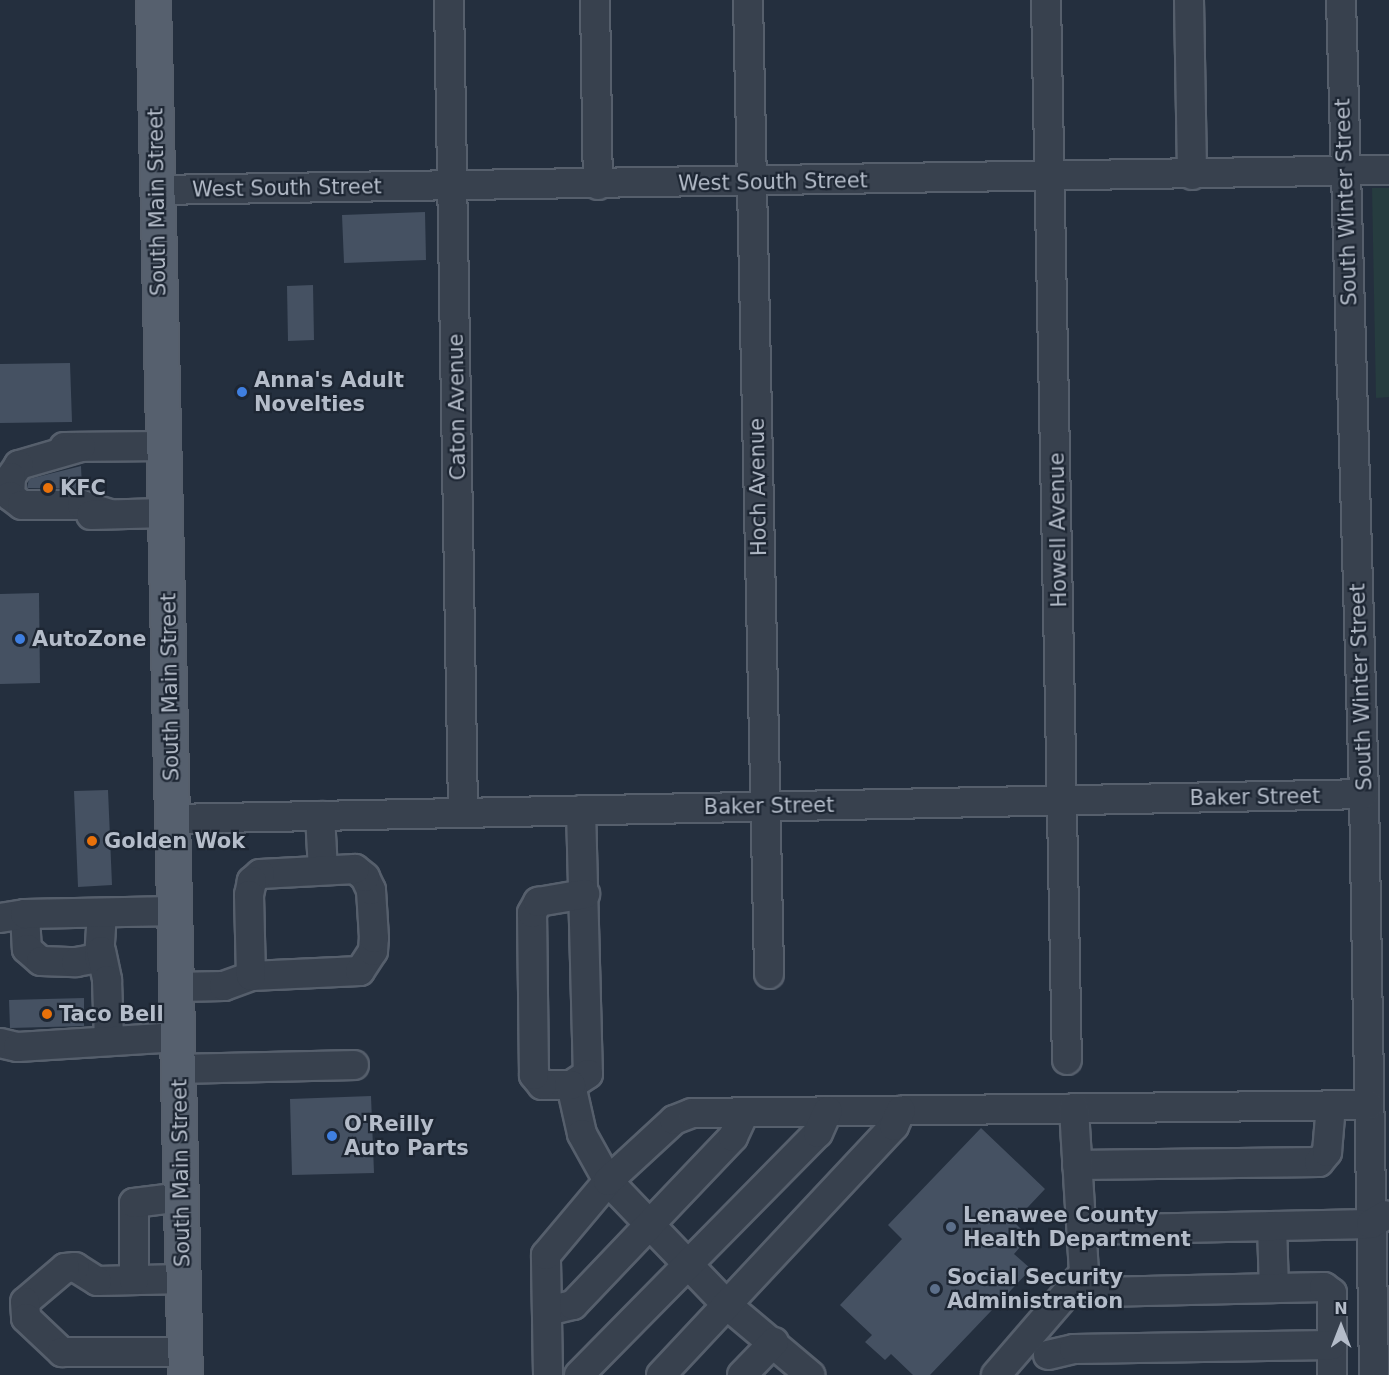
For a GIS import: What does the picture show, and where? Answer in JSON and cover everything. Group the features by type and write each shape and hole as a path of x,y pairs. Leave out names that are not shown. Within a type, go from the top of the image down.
{"main road":[{"name":"South Main Street","path":"153,0 156,190 174,819 184,1364"}],"street":[{"name":"Caton Avenue","path":"449,0 464,813"},
{"path":"595,0 598,185"},
{"name":"Hoch Avenue","path":"748,0 769,974"},
{"name":"Howell Avenue","path":"1046,0 1064,801 1067,1060"},
{"path":"1189,0 1192,175"},
{"name":"South Winter Street","path":"1341,0 1364,794 1369,1105 1383,1224 1374,1375"},
{"name":"West South Street","path":"156,190 752,183 1389,170"},
{"path":"0,465 18,448 164,446"},
{"path":"81,447 19,465 11,477 10,496 22,505 82,505 109,514"},
{"path":"0,496 5,504 21,514 165,513"},
{"name":"Baker Street","path":"174,819 1364,794"},
{"path":"581,810 585,894 588,1074 571,1085 542,1085 534,1075 532,913 538,902 585,894"},
{"path":"320,816 323,870"},
{"path":"177,987 224,986 251,976 349,974 360,971 366,963 374,938 371,890 365,878 355,869 268,871 252,881 249,895 251,976"},
{"path":"101,951 99,958 76,962 41,961 27,949 12,916 175,911"},
{"path":"102,912 101,951 107,980 109,1040"},
{"path":"0,1043 18,1047 109,1040 178,1053 354,1065"},
{"path":"571,1085 582,1134 608,1181 651,1223 727,1305 774,1342 810,1375"},
{"path":"1077,1165 1319,1162 1327,1152 1331,1105"},
{"path":"548,1375 546,1255 608,1181 674,1120 692,1113 1369,1105"},
{"path":"1043,1355 1084,1273 1074,1108"},
{"path":"661,1375 894,1126 901,1110"},
{"path":"579,1375 818,1133 828,1111"},
{"path":"547,1311 573,1305 733,1137 744,1113"},
{"path":"135,1280 134,1203 181,1197"},
{"path":"1082,1230 1383,1224"},
{"path":"1272,1226 1274,1288"},
{"path":"183,1279 97,1281 75,1267 65,1269 25,1302 26,1318 62,1352 184,1364"},
{"path":"1077,1284 1100,1292 1324,1287 1332,1293 1332,1375"},
{"path":"742,1375 774,1342"},
{"path":"996,1375 1043,1355 1074,1349 1332,1345"}],"green space":[{"path":"1372,188 1389,188 1389,397 1376,398"}],"building":[{"path":"425,212 426,260 344,263 342,215"},
{"path":"313,285 314,340 288,341 287,286"},
{"path":"70,363 72,422 0,423 0,364"},
{"path":"81,466 82,489 27,488 29,479"},
{"name":"AutoZone","path":"39,593 40,683 0,684 0,594"},
{"path":"108,790 112,885 78,887 74,791"},
{"name":"Taco Bell","path":"84,998 84,1026 10,1028 9,1000"},
{"name":"O'Reilly Auto Parts","path":"371,1096 374,1173 292,1175 290,1099"},
{"path":"981,1128 1045,1189 1014,1222 1029,1237 1014,1254 1031,1269 930,1375 913,1375 891,1354 885,1360 865,1342 872,1335 840,1305 902,1239 888,1225"}],"place":[{"name":"Anna's Adult Novelties","path":"242,392"},
{"name":"KFC","path":"48,488"},
{"name":"AutoZone","path":"20,639"},
{"name":"Golden Wok","path":"92,841"},
{"name":"Taco Bell","path":"47,1014"},
{"name":"O'Reilly Auto Parts","path":"332,1136"},
{"name":"Lenawee County Health Department","path":"951,1227"},
{"name":"Social Security Administration","path":"935,1289"}]}
